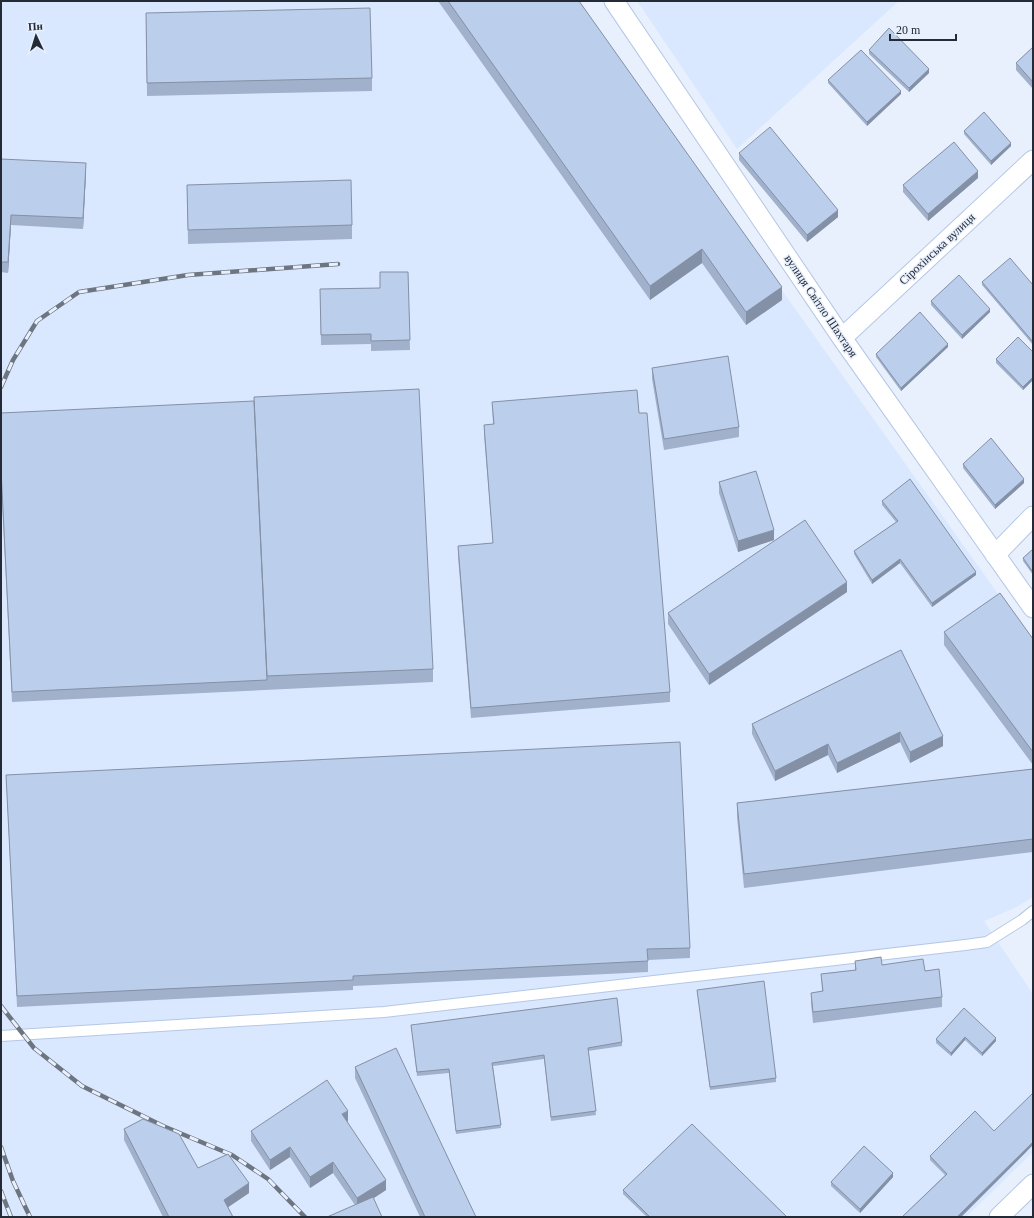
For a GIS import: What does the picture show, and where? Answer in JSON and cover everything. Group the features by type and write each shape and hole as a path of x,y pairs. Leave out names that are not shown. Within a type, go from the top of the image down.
{"street":[{"name":"вулиця Світло Шахтаря","path":"614,1 842,338 1033,608"},
{"name":"Сірохінська вулиця","path":"842,338 1033,160"},
{"path":"995,554 1033,516"},
{"path":"999,1217 1033,1184"}],"lane":[{"path":"1,1036 384,1012 958,946 986,942 1022,920 1033,911"}],"shaded area":[{"path":"1,1 576,1 1033,643 1033,897 1015,908 984,921 1033,994 1033,1152 966,1217 1,1217"},
{"path":"637,1 899,1 737,149"}],"building":[{"path":"448,1 579,1 782,287 746,312 702,249 650,286"},
{"path":"370,8 372,78 147,83 146,13"},
{"path":"889,28 929,69 909,88 869,50"},
{"path":"1033,47 1033,82 1016,63"},
{"path":"861,50 901,91 867,122 828,80"},
{"path":"984,112 1011,143 991,161 964,131"},
{"path":"770,127 838,210 807,235 739,153"},
{"path":"954,142 978,171 928,214 903,185"},
{"path":"1,159 86,163 83,218 11,215 8,262 1,262"},
{"path":"351,180 352,225 188,230 187,185"},
{"path":"1010,258 1033,285 1033,342 982,282"},
{"path":"380,272 408,272 410,340 371,341 371,334 321,335 320,289 380,288"},
{"path":"959,275 990,309 962,335 931,301"},
{"path":"920,312 948,344 901,388 876,354"},
{"path":"1018,337 1033,352 1033,377 1023,387 996,359"},
{"path":"728,356 739,427 664,439 652,368"},
{"path":"419,389 433,669 267,676 254,397"},
{"path":"637,390 639,413 647,413 670,692 471,708 458,546 493,543 484,425 494,424 492,402"},
{"path":"254,401 267,680 12,692 1,469 1,413"},
{"path":"991,438 1024,479 995,505 963,464"},
{"path":"756,471 774,530 738,541 719,482"},
{"path":"910,479 976,572 932,603 900,559 872,580 854,551 898,521 882,501"},
{"path":"805,520 847,582 709,674 668,613"},
{"path":"1033,549 1033,572 1023,558"},
{"path":"1000,593 1033,639 1033,752 944,632"},
{"path":"901,650 943,736 910,752 900,732 837,763 828,744 775,771 752,724"},
{"path":"680,742 690,948 647,949 648,961 353,976 353,980 17,996 6,775"},
{"path":"1033,769 1033,839 744,874 737,803"},
{"path":"881,957 882,965 923,959 925,971 939,969 942,997 813,1012 811,993 823,991 821,974 856,970 855,961"},
{"path":"764,981 776,1078 710,1087 697,990"},
{"path":"617,998 622,1042 588,1048 596,1111 551,1117 544,1055 492,1063 501,1125 456,1131 449,1069 417,1072 411,1025"},
{"path":"964,1008 996,1038 982,1053 965,1037 951,1053 936,1039"},
{"path":"396,1048 476,1217 425,1217 355,1067"},
{"path":"327,1080 348,1111 342,1114 386,1180 357,1198 333,1162 310,1177 290,1147 270,1160 251,1131"},
{"path":"1033,1093 1033,1142 957,1217 902,1217 947,1174 930,1156 975,1111 994,1131"},
{"path":"143,1119 179,1134 198,1168 228,1154 249,1183 224,1200 233,1217 169,1217 124,1129"},
{"path":"692,1124 787,1217 650,1217 623,1190"},
{"path":"864,1146 893,1173 860,1209 831,1182"},
{"path":"373,1197 382,1217 327,1217"}],"railway":[{"path":"1,387 13,360 37,321 79,292 188,275 338,264"},
{"path":"1,1006 34,1048 82,1086 163,1126 232,1155 268,1179 305,1217"},
{"path":"1,1147 13,1181 30,1217"},
{"path":"1,1191 11,1217"}]}
